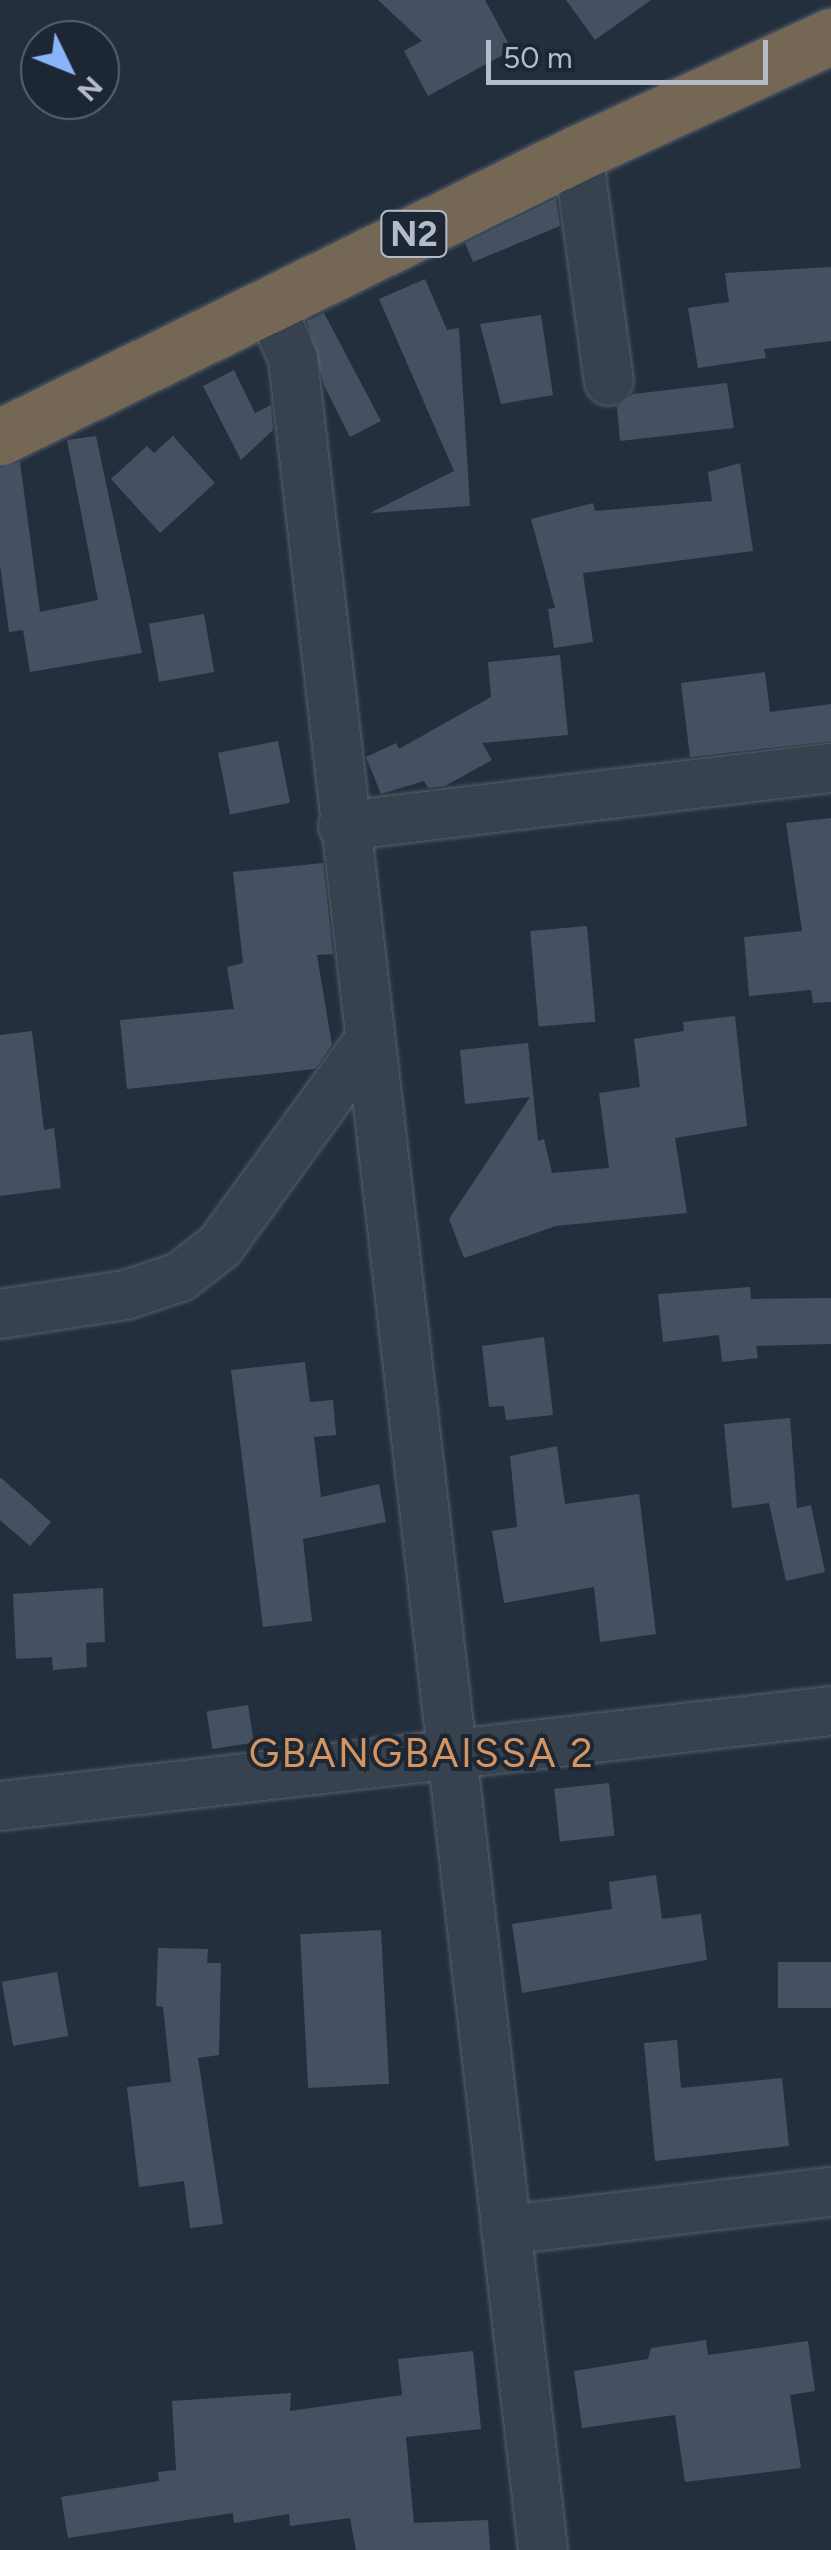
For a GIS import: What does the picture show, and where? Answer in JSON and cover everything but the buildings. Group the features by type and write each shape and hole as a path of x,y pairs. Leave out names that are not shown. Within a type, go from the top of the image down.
{"highway":[{"name":"N2","path":"0,438 578,153 831,36"}],"street":[{"path":"578,153 608,381"},
{"path":"270,305 293,359 343,826 543,2550"},
{"path":"343,826 831,768"},
{"path":"0,1314 126,1295 180,1278 220,1246 369,1041"},
{"path":"0,1806 831,1711"},
{"path":"506,2230 831,2192"}],"district":[{"name":"GBANGBAISSA 2","path":"422,1753"}]}
